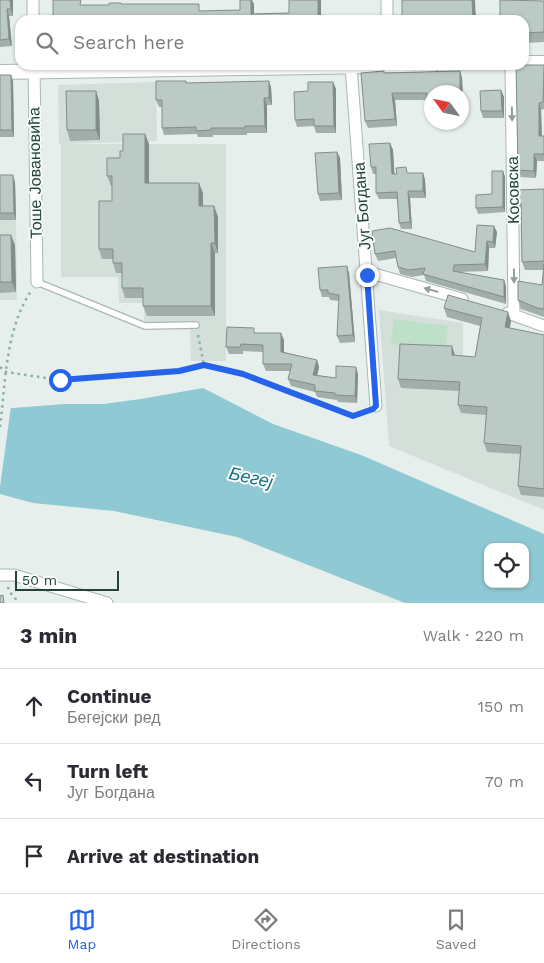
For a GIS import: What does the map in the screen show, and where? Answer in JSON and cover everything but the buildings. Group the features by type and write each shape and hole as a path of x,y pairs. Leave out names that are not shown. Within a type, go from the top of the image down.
{"street":[{"path":"33,0 33,15"},
{"path":"387,0 387,15"},
{"path":"529,63 544,62"},
{"path":"0,72 17,70"},
{"name":"Тоше Јовановића","path":"34,70 36,282"},
{"name":"Југ Богдана","path":"351,70 376,406"},
{"name":"Косовска","path":"511,70 514,314"},
{"path":"367,275 378,275 477,304"},
{"path":"496,309 544,326"},
{"path":"3,575 14,575 107,603"}],"lane":[{"path":"36,282 145,326 196,326"}],"path":[{"path":"0,427 12,334 21,306 36,282"},
{"path":"196,326 204,365"},
{"path":"0,367 6,372 60,380 179,371 204,365 243,374 353,416 373,409 376,406"},
{"path":"3,575 8,591 19,603"}],"shaded area":[{"path":"156,82 157,141 63,144 226,144 226,361 191,361 190,325 144,325 144,303 119,303 118,277 61,277 61,144 59,144 58,85"},
{"path":"0,220 16,220 17,300 0,300"},
{"path":"379,310 463,323 463,358 544,367 544,510 389,446"}],"green space":[{"path":"394,319 448,326 445,351 391,344"}],"water":[{"name":"Бегеј","path":"203,388 273,424 361,455 544,534 544,603 405,603 237,537 114,511 33,503 0,494 0,409 65,404 103,404"}],"pier":[{"path":"11,406 0,487 0,407"}],"route":[{"path":"60,380 179,371 204,365 243,374 353,416 368,411 376,406 367,275"}]}
